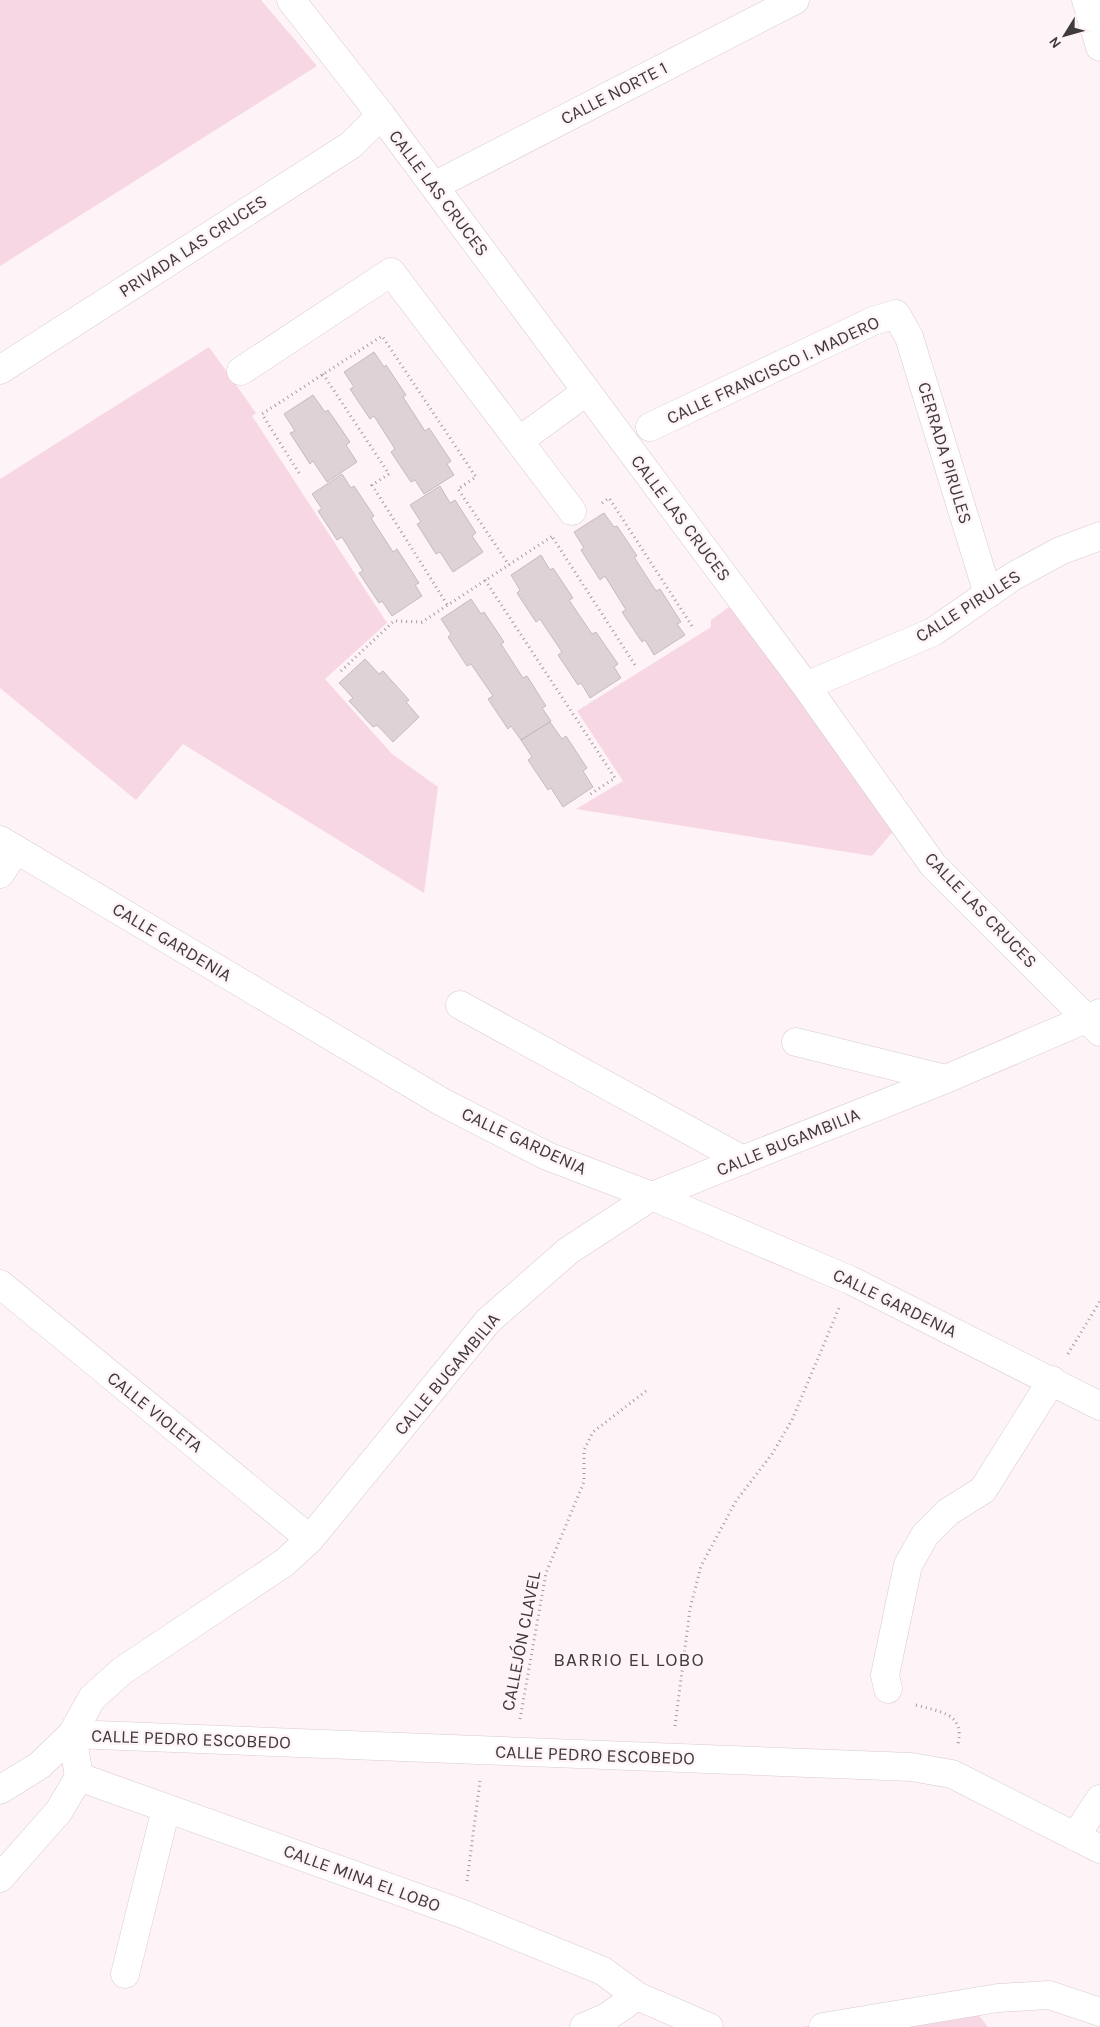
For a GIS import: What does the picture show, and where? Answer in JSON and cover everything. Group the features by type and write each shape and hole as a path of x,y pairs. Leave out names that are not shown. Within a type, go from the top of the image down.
{"street":[{"name":"CALLE LAS CRUCES","path":"291,0 381,115 806,686 933,865 1096,1021"},
{"name":"CALLE NORTE 1","path":"434,186 794,0"},
{"path":"1086,0 1100,48"},
{"name":"PRIVADA LAS CRUCES","path":"0,370 351,145 381,115"},
{"path":"241,371 391,272 575,515"},
{"name":"CALLE FRANCISCO I. MADERO","path":"650,427 873,321 896,314"},
{"name":"CERRADA PIRULES","path":"896,314 909,337 988,594"},
{"path":"519,441 587,391"},
{"name":"CALLE PIRULES","path":"806,686 932,632 1012,577 1060,551 1100,536"},
{"path":"0,874 8,845"},
{"name":"CALLE GARDENIA","path":"8,845 442,1102 547,1156 652,1196 850,1280 1052,1380 1100,1406"},
{"path":"460,1005 743,1160"},
{"name":"CALLE BUGAMBILIA","path":"0,1790 40,1765 72,1734 92,1698 122,1671 284,1563 310,1539 488,1321 568,1251 652,1196 1096,1021"},
{"path":"796,1042 946,1079"},
{"name":"CALLE VIOLETA","path":"4,1297 310,1539"},
{"path":"888,1689 885,1675 908,1566 925,1535 948,1512 983,1490 1052,1380"},
{"path":"0,1878 59,1811 79,1777 72,1734"},
{"name":"CALLE PEDRO ESCOBEDO","path":"72,1734 911,1767 952,1774 1100,1849"},
{"name":"CALLE MINA EL LOBO","path":"79,1777 463,1914 603,1971 637,1996 709,2027"},
{"path":"1075,1837 1100,1799"},
{"path":"125,1974 166,1809"},
{"path":"823,2027 998,1998 1049,1995 1100,2012"},
{"path":"584,2027 607,2017 637,1996"}],"path":[{"path":"299,473 262,414 382,336 476,477 458,489 509,565"},
{"path":"323,374 389,474 372,485 448,606"},
{"path":"341,671 394,621 422,622 552,536 575,515 609,498 692,626"},
{"path":"552,536 635,665"},
{"path":"485,580 615,778 589,794"},
{"path":"672,1758 690,1609 701,1566 736,1501 772,1454 792,1420 850,1280"},
{"path":"1052,1380 1100,1301"},
{"name":"CALLEJÓN CLAVEL","path":"512,1751 522,1710 546,1573 584,1482 584,1450 593,1432 646,1391"},
{"path":"888,1689 900,1701 944,1713 955,1719 961,1732 952,1774"},
{"path":"463,1914 484,1751"}],"shaded area":[{"path":"0,0 261,0 317,66 0,266"},
{"path":"209,347 256,413 252,416 387,623 325,679 392,754 438,787 424,893 183,744 136,800 0,688 0,479"},
{"path":"733,604 896,828 872,856 576,809 623,781 577,711 711,627 711,620"},
{"path":"962,1994 988,2027 802,2027"}],"building":[{"path":"374,352 384,367 386,365 406,395 403,397 425,431 429,428 451,461 447,464 454,475 424,494 415,480 411,482 391,452 395,449 374,416 370,419 350,389 354,387 344,372"},
{"path":"313,395 325,412 328,410 350,442 346,445 357,462 327,482 313,461 310,464 290,433 295,431 284,414"},
{"path":"342,474 351,488 354,486 374,516 371,518 393,552 397,549 419,583 415,585 422,596 392,616 382,601 379,603 359,573 363,571 342,537 337,540 318,511 322,509 312,494"},
{"path":"440,486 450,503 455,500 476,533 472,536 483,552 453,572 440,552 436,554 417,524 421,522 410,505"},
{"path":"604,513 614,527 617,526 637,556 634,557 656,591 660,589 681,622 677,624 685,635 654,655 645,640 642,642 622,612 626,610 605,576 600,580 581,550 584,548 574,532"},
{"path":"541,555 550,570 553,568 573,598 569,600 592,634 596,632 618,664 614,667 621,678 590,698 581,683 578,685 558,655 562,652 540,619 536,622 517,593 520,590 511,575"},
{"path":"471,599 481,614 484,612 504,642 501,644 523,678 527,676 546,706 542,708 551,721 521,740 511,726 508,729 488,699 493,696 471,664 467,666 448,637 451,634 441,619"},
{"path":"365,659 379,674 383,671 409,700 406,702 419,717 393,742 377,725 373,727 349,701 353,698 339,683"},
{"path":"550,722 562,739 566,736 587,768 583,771 593,787 563,807 551,788 548,790 528,760 532,757 521,740"}],"district":[{"name":"BARRIO EL LOBO","path":"629,1659"}]}
